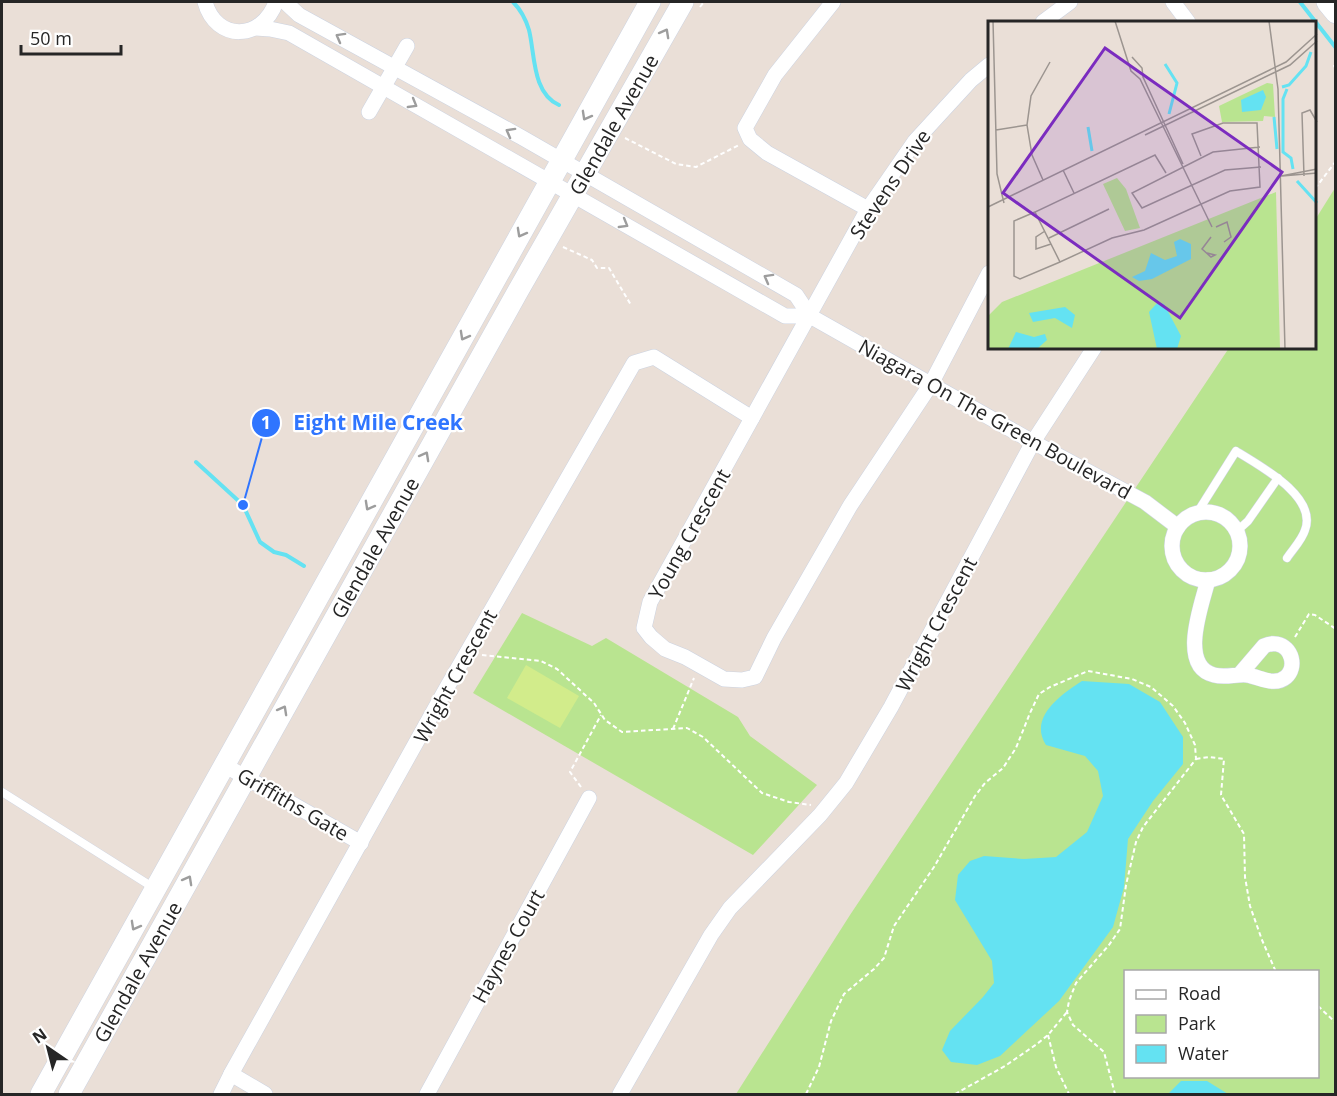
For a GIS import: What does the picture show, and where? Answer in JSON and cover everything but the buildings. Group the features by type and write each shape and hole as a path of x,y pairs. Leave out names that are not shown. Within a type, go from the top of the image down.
{"main road":[{"name":"Glendale Avenue","path":"41,1095 650,2"},
{"name":"Glendale Avenue","path":"69,1095 245,777 683,2"},
{"path":"1327,2 1335,13"}],"street":[{"name":"Niagara On The Green Boulevard","path":"205,2 215,20 230,30 242,31 256,28 290,33 785,316 810,316"},
{"path":"256,28 272,12 276,2"},
{"name":"Niagara On The Green Boulevard","path":"285,2 299,15 796,294 810,316 1033,442 1145,502 1178,527"},
{"path":"833,2 775,75 745,128 750,139 766,153 868,209"},
{"path":"1044,21 1070,2"},
{"path":"1173,2 1187,21"},
{"path":"369,112 407,46"},
{"name":"Stevens Drive","path":"810,316 868,209 915,141 971,80 988,66"},
{"path":"931,384 988,275"},
{"name":"Young Crescent","path":"810,316 650,602 644,628 665,649 724,679 742,680 755,676 774,638 850,506 931,384"},
{"name":"Wright Crescent","path":"620,1095 711,935 730,908 846,783 891,707 1033,442 1093,350"},
{"name":"Wright Crescent","path":"220,1095 467,653 634,363 654,357 752,418"},
{"path":"1209,512 1220,515 1230,521 1237,531 1240,552 1229,571 1220,577 1208,580 1188,575 1174,558 1173,537 1178,527 1186,518 1197,513 1209,512"},
{"path":"1208,580 1193,643 1196,659 1205,670 1214,675 1257,676 1273,682 1279,681 1289,673 1292,660 1287,649 1276,644 1264,645 1240,675"},
{"name":"Griffiths Gate","path":"224,765 361,843"},
{"name":"Haynes Court","path":"427,1095 589,798"},
{"path":"231,1074 266,1095"}],"lane":[{"path":"1197,513 1236,451 1289,485 1304,509 1307,519 1305,530 1287,558"},
{"path":"1237,531 1248,521 1278,478"},
{"path":"2,792 156,889"}],"path":[{"path":"625,138 676,164 696,167 750,139"},
{"path":"1316,186 1335,160"},
{"path":"562,247 592,260 597,268 609,268 631,305"},
{"path":"1287,649 1309,614 1316,615 1335,629"},
{"path":"467,653 541,661 557,669 594,703 604,720 622,732 687,728 703,738 762,794 789,802 826,807"},
{"path":"673,729 699,665"},
{"path":"806,1095 819,1067 831,1021 844,994 884,958 894,926 934,867 975,796 985,783 1003,768 1016,748 1039,694 1088,671 1132,679 1151,687 1173,706 1185,723 1195,745 1196,759 1143,827 1136,842 1126,885 1120,929 1088,972 1076,983 1067,1012 1048,1035 1005,1066 955,1095"},
{"path":"589,798 570,772 601,715"},
{"path":"1196,759 1209,757 1224,759 1221,795 1244,834 1245,877 1250,906 1275,970"},
{"path":"1319,1008 1335,1023"},
{"path":"1067,1012 1073,1025 1104,1052 1115,1095"},
{"path":"1048,1035 1056,1067 1069,1095"}],"green space":[{"path":"1335,188 1335,1094 736,1094 850,915 1228,350 1316,350 1316,218"},
{"path":"522,613 592,646 606,638 738,717 750,736 817,785 753,855 473,693"},
{"path":"526,665 579,696 560,728 507,698"}],"water":[{"path":"1082,681 1129,684 1160,702 1183,737 1183,764 1153,801 1128,839 1124,887 1113,927 1059,1001 1000,1056 977,1065 951,1062 942,1050 950,1031 994,983 992,961 955,900 958,875 970,861 984,856 1024,859 1056,857 1087,832 1103,796 1098,771 1085,756 1046,745 1042,735 1041,725 1050,707"},
{"path":"1181,1081 1207,1081 1228,1094 1168,1094"}],"waterway":[{"path":"513,2 529,30 539,82 550,99 559,105"},
{"path":"1300,2 1315,21"},
{"path":"1316,22 1336,48"},
{"path":"196,462 243,505 260,542 274,552 286,555 304,566"}],"place":[{"name":"Eight Mile Creek","path":"243,505"}]}
